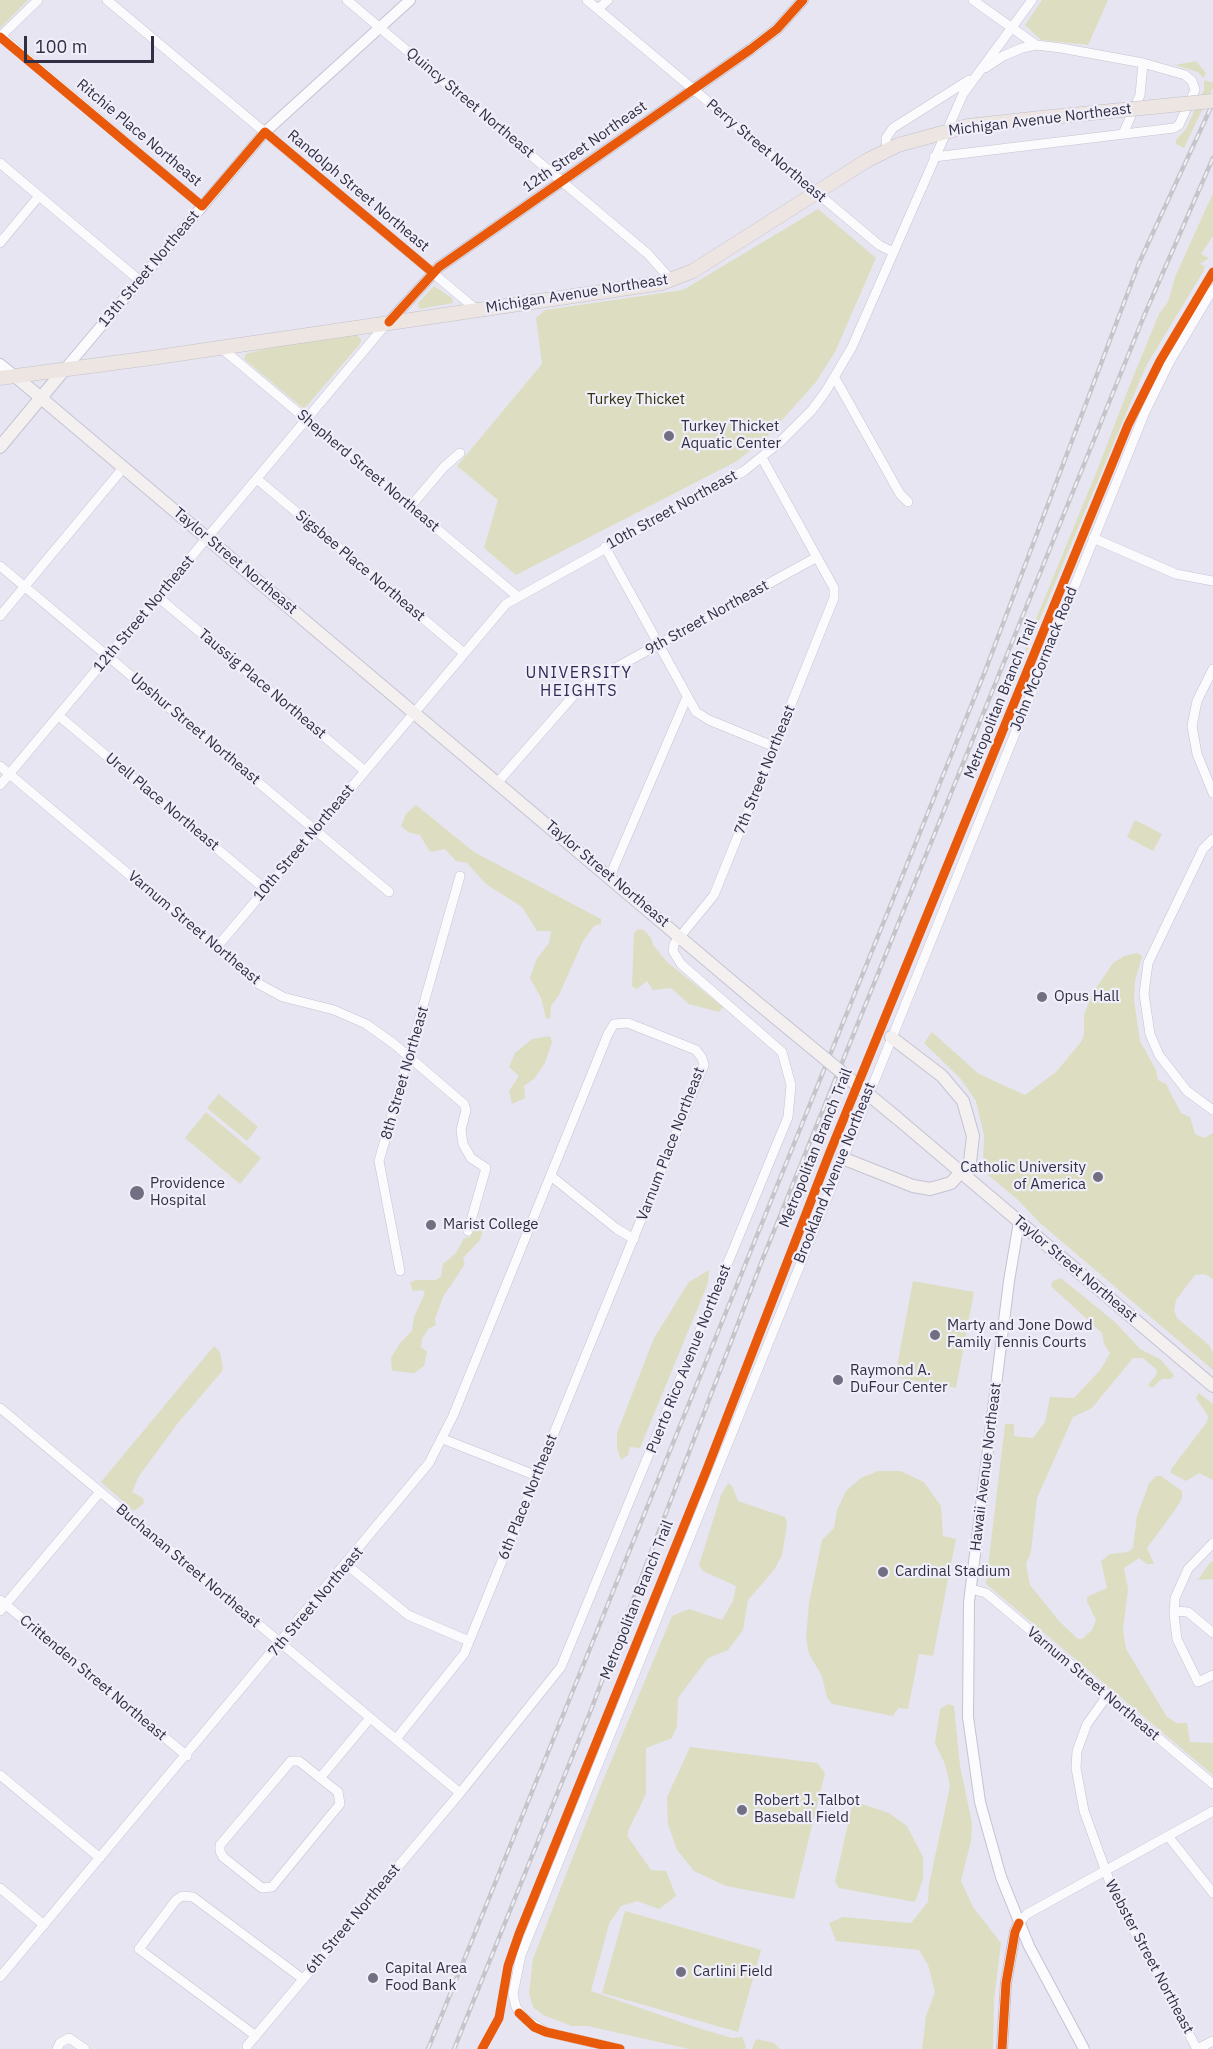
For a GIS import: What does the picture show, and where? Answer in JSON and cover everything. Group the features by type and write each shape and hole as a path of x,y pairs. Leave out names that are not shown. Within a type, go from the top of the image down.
{"main road":[{"name":"Michigan Avenue Northeast","path":"0,378 671,280 698,268 815,192 887,150 945,132 1041,118 1213,101"},
{"name":"13th Street Northeast","path":"0,447 64,370"},
{"name":"Taylor Street Northeast","path":"15,376 1213,1386"},
{"path":"842,1158 924,1189 938,1188 962,1173 970,1162 974,1149 971,1124 963,1101 942,1076 891,1037"}],"street":[{"path":"1,36 38,0"},
{"name":"Randolph Street Northeast","path":"106,0 477,310"},
{"name":"Quincy Street Northeast","path":"347,0 658,262 671,280"},
{"name":"13th Street Northeast","path":"64,370 265,132 410,0"},
{"name":"Perry Street Northeast","path":"587,0 879,245 893,252"},
{"path":"598,9 608,0"},
{"name":"12th Street Northeast","path":"0,785 432,272 768,37 803,0"},
{"path":"973,0 1036,45"},
{"name":"10th Street Northeast","path":"216,948 500,610 517,596 733,477 762,458 806,417 835,378 852,346 945,132 974,76 1032,0"},
{"name":"Ritchie Place Northeast","path":"1,36 202,206"},
{"path":"887,150 886,138 893,128 1003,56 1036,45 1072,49 1143,63 1140,95 1123,134"},
{"name":"Michigan Avenue Northeast","path":"934,157 1174,128 1179,125 1195,90 1190,79 1143,63"},
{"path":"0,163 139,280"},
{"path":"0,243 39,196"},
{"name":"John McCormack Road","path":"891,1037 1155,388 1213,289"},
{"name":"Shepherd Street Northeast","path":"219,347 517,596"},
{"name":"Taylor Street Northeast","path":"0,363 15,376"},
{"path":"835,378 900,494 908,502"},
{"path":"410,507 444,466 460,453"},
{"path":"762,458 817,557"},
{"path":"0,616 124,467"},
{"name":"Sigsbee Place Northeast","path":"257,479 464,653"},
{"path":"1093,538 1176,574 1213,581"},
{"path":"605,547 696,712 705,719 775,747"},
{"name":"7th Street Northeast","path":"681,936 714,895 835,595 817,557"},
{"name":"9th Street Northeast","path":"498,782 575,692 817,557"},
{"name":"Upshur Street Northeast","path":"0,566 389,892"},
{"name":"Taussig Place Northeast","path":"158,597 365,771"},
{"path":"1213,669 1197,701 1192,726 1197,754 1213,794"},
{"path":"610,876 687,697"},
{"name":"Urell Place Northeast","path":"59,716 266,889"},
{"name":"Varnum Street Northeast","path":"0,766 266,988 287,998 354,1018 380,1033 466,1107 461,1130 463,1144 471,1158 486,1168 468,1231"},
{"path":"1213,839 1203,849 1148,963 1144,994 1150,1034 1159,1054 1187,1090 1213,1110"},
{"name":"8th Street Northeast","path":"400,1271 379,1168 460,876"},
{"name":"Puerto Rico Avenue Northeast","path":"460,1793 550,1683 565,1659 790,1109 791,1079 782,1052 675,958 674,944 681,936"},
{"name":"Varnum Place Northeast","path":"550,1176 614,1024 628,1023 696,1050 704,1065 634,1239"},
{"name":"Brookland Avenue Northeast","path":"620,2049 546,2032 534,2027 519,2013 515,2005 513,1988 523,1951 891,1037"},
{"path":"550,1176 617,1229 634,1239"},
{"name":"7th Street Northeast","path":"0,1977 419,1478 443,1439 550,1176"},
{"name":"Hawaii Avenue Northeast","path":"1019,1222 1009,1281 971,1588 967,1675 972,1757 989,1837 1019,1923 1084,2049"},
{"name":"6th Place Northeast","path":"396,1739 454,1669 469,1641 634,1239"},
{"name":"Buchanan Street Northeast","path":"0,1408 460,1793"},
{"path":"443,1439 537,1476"},
{"path":"2,1605 100,1492"},
{"path":"1213,1543 1188,1569 1175,1598 1174,1611 1177,1639 1198,1682 1213,1675"},
{"path":"347,1565 411,1617 469,1641"},
{"name":"Varnum Street Northeast","path":"971,1588 986,1593 1213,1784"},
{"name":"Crittenden Street Northeast","path":"2,1605 187,1756"},
{"path":"1174,1611 1188,1612 1213,1633"},
{"name":"Webster Street Northeast","path":"1107,1696 1084,1729 1076,1762 1084,1811 1105,1871 1128,1923 1197,2049"},
{"path":"320,1778 370,1718"},
{"path":"299,1761 320,1778 338,1792 340,1804 272,1887 261,1888 224,1857 220,1845 285,1765 299,1761"},
{"path":"0,1775 100,1858"},
{"name":"6th Street Northeast","path":"247,2046 460,1793"},
{"path":"1002,2049 1006,1983 1015,1932 1019,1923 1027,1914 1213,1811"},
{"path":"1168,1836 1213,1893"},
{"path":"0,1888 44,1925"},
{"path":"256,2036 139,1949 176,1900 189,1895 303,1979"},
{"path":"57,2049 60,2043 69,2038 86,2049"},
{"path":"1197,2049 1213,2041"}],"green space":[{"path":"0,0 28,0 0,28"},
{"path":"1042,0 1108,0 1088,45 1041,40 1025,25"},
{"path":"1196,61 1206,73 1203,78 1198,72 1175,65"},
{"path":"1204,80 1213,83 1213,87 1184,148 1176,144 1176,140 1186,129 1204,90"},
{"path":"1213,193 1213,236 1201,254 1209,258 1200,264 1205,266 1203,272 1146,366 1026,652 1025,646 1129,387 1159,314 1168,302 1175,277"},
{"name":"Turkey Thicket","path":"818,209 876,258 835,352 816,382 765,439 737,461 516,575 484,548 498,500 457,466 542,364 536,318 545,310 683,290"},
{"path":"434,286 452,298 453,303 419,309 418,303"},
{"path":"355,334 361,339 360,344 304,409 244,359 246,354 279,345"},
{"path":"416,805 474,852 601,919 601,924 594,926 583,941 559,995 551,1006 550,1019 546,1018 541,998 530,978 536,960 549,943 551,931 537,931 522,907 486,884 467,863 456,861 445,849 430,852 420,835 408,832 401,826 406,814"},
{"path":"1135,820 1162,834 1153,851 1127,837"},
{"path":"638,929 644,930 667,962 723,1007 719,1012 689,1004 671,988 653,990 647,981 637,989 632,986 634,933"},
{"path":"1137,953 1142,956 1135,981 1134,1000 1140,1041 1156,1070 1158,1080 1166,1084 1181,1113 1190,1117 1195,1134 1204,1138 1213,1133 1213,1279 1205,1274 1195,1275 1176,1300 1174,1310 1177,1318 1209,1345 1213,1353 1213,1370 1040,1223 1019,1201 986,1173 983,1165 984,1135 976,1101 960,1078 924,1043 932,1032 979,1074 1025,1095 1056,1072 1081,1042 1084,1035 1084,1015 1092,994 1113,963 1124,956"},
{"path":"550,1036 552,1042 545,1063 534,1079 524,1086 525,1098 512,1104 509,1091 519,1076 509,1067 515,1053 532,1039"},
{"path":"219,1094 258,1127 247,1141 207,1108"},
{"path":"206,1112 261,1158 240,1184 185,1138"},
{"path":"480,1216 485,1223 480,1240 463,1258 465,1264 443,1297 435,1319 436,1325 428,1329 422,1339 421,1347 427,1352 424,1366 414,1373 392,1371 391,1358 400,1343 412,1331 414,1317 425,1293 422,1290 413,1291 410,1283 415,1280 435,1280 441,1277 443,1264 456,1253 464,1238 470,1237"},
{"path":"709,1270 708,1283 640,1448 630,1447 628,1455 621,1460 617,1448 617,1433 654,1338 689,1282"},
{"path":"1061,1278 1116,1323 1140,1349 1160,1359 1174,1375 1171,1379 1162,1379 1152,1388 1148,1385 1157,1374 1156,1369 1143,1358 1133,1358 1092,1408 1073,1417 1037,1498 1031,1552 1026,1564 1030,1585 1059,1621 1078,1639 1082,1639 1092,1630 1096,1620 1087,1602 1087,1597 1107,1588 1101,1561 1110,1554 1128,1552 1133,1548 1137,1516 1149,1483 1156,1476 1161,1476 1182,1491 1182,1498 1175,1510 1147,1548 1154,1564 1147,1564 1139,1558 1124,1568 1128,1589 1123,1630 1126,1649 1167,1717 1177,1723 1187,1723 1190,1742 1213,1743 1213,1775 986,1584 1005,1424 1014,1424 1014,1436 1033,1438 1045,1422 1050,1397 1074,1398 1101,1369 1110,1353 1104,1344 1102,1333 1051,1286 1053,1281"},
{"name":"Marty and Jone Dowd Family Tennis Courts","path":"913,1281 974,1292 956,1388 895,1377"},
{"path":"214,1346 220,1352 223,1370 178,1423 139,1476 132,1492 143,1498 144,1503 134,1511 101,1482"},
{"path":"1199,1393 1213,1404 1213,1480 1199,1473 1186,1481 1171,1473 1171,1469 1207,1422 1208,1416 1196,1398"},
{"name":"Cardinal Stadium","path":"878,1471 900,1471 924,1482 941,1506 943,1536 956,1539 933,1656 919,1654 908,1709 898,1708 893,1716 832,1704 827,1698 822,1676 809,1654 806,1638 809,1603 822,1540 834,1528 837,1510 846,1491 861,1478"},
{"path":"728,1483 732,1486 738,1501 785,1517 787,1524 782,1555 774,1570 748,1600 743,1630 728,1650 708,1658 678,1698 677,1726 672,1738 646,1748 646,1794 628,1831 628,1837 651,1870 666,1871 676,1896 659,1909 637,1901 621,1906 609,1924 591,1991 695,2027 732,2038 742,2037 746,2046 745,2049 689,2049 588,2026 572,2026 543,2015 533,2007 529,1993 533,1959 599,1790 672,1616 689,1609 722,1620 733,1601 736,1586 703,1571 699,1565 721,1495"},
{"path":"1213,1561 1213,1579 1198,1580 1209,1564"},
{"path":"948,1704 954,1706 960,1766 972,1823 971,1841 961,1881 973,1907 1001,1943 994,2000 993,2049 922,2049 926,2016 935,1992 928,1965 919,1950 836,1941 829,1923 843,1917 911,1923 928,1902 929,1885 950,1786 945,1764 935,1743 940,1709"},
{"name":"Robert J. Talbot Baseball Field","path":"690,1747 817,1763 825,1773 794,1899 726,1886 694,1871 677,1850 668,1824 667,1797"},
{"path":"853,1801 889,1813 907,1826 923,1857 923,1879 915,1902 839,1888 835,1882"},
{"name":"Carlini Field","path":"625,1911 761,1950 738,2032 602,1993"},
{"path":"756,2039 774,2043 780,2049 752,2049"}],"railway":[{"path":"428,2049 984,674 1139,263 1213,103"},
{"path":"454,2049 589,1715 763,1258 1144,316 1213,158"}],"cycle path":[{"path":"389,322 439,267 751,49 777,29 803,0"},
{"path":"0,37 202,206 265,132 432,272"},
{"name":"Metropolitan Branch Trail","path":"482,2049 499,2018 508,1966 519,1934 707,1469 830,1152 1128,425 1160,361 1213,272"},
{"path":"1002,2049 1006,1983 1015,1932 1019,1923"},
{"path":"519,2013 534,2027 546,2032 620,2049"}],"place":[{"name":"Turkey Thicket Aquatic Center","path":"669,436"},
{"name":"Opus Hall","path":"1042,997"},
{"name":"Catholic University of America","path":"1098,1177"},
{"name":"Providence Hospital","path":"137,1193"},
{"name":"Marist College","path":"431,1225"},
{"name":"Marty and Jone Dowd Family Tennis Courts","path":"935,1335"},
{"name":"Raymond A. DuFour Center","path":"838,1380"},
{"name":"Cardinal Stadium","path":"883,1572"},
{"name":"Robert J. Talbot Baseball Field","path":"742,1810"},
{"name":"Carlini Field","path":"681,1972"},
{"name":"Capital Area Food Bank","path":"373,1978"}],"district":[{"name":"UNIVERSITY HEIGHTS","path":"579,682"}]}
